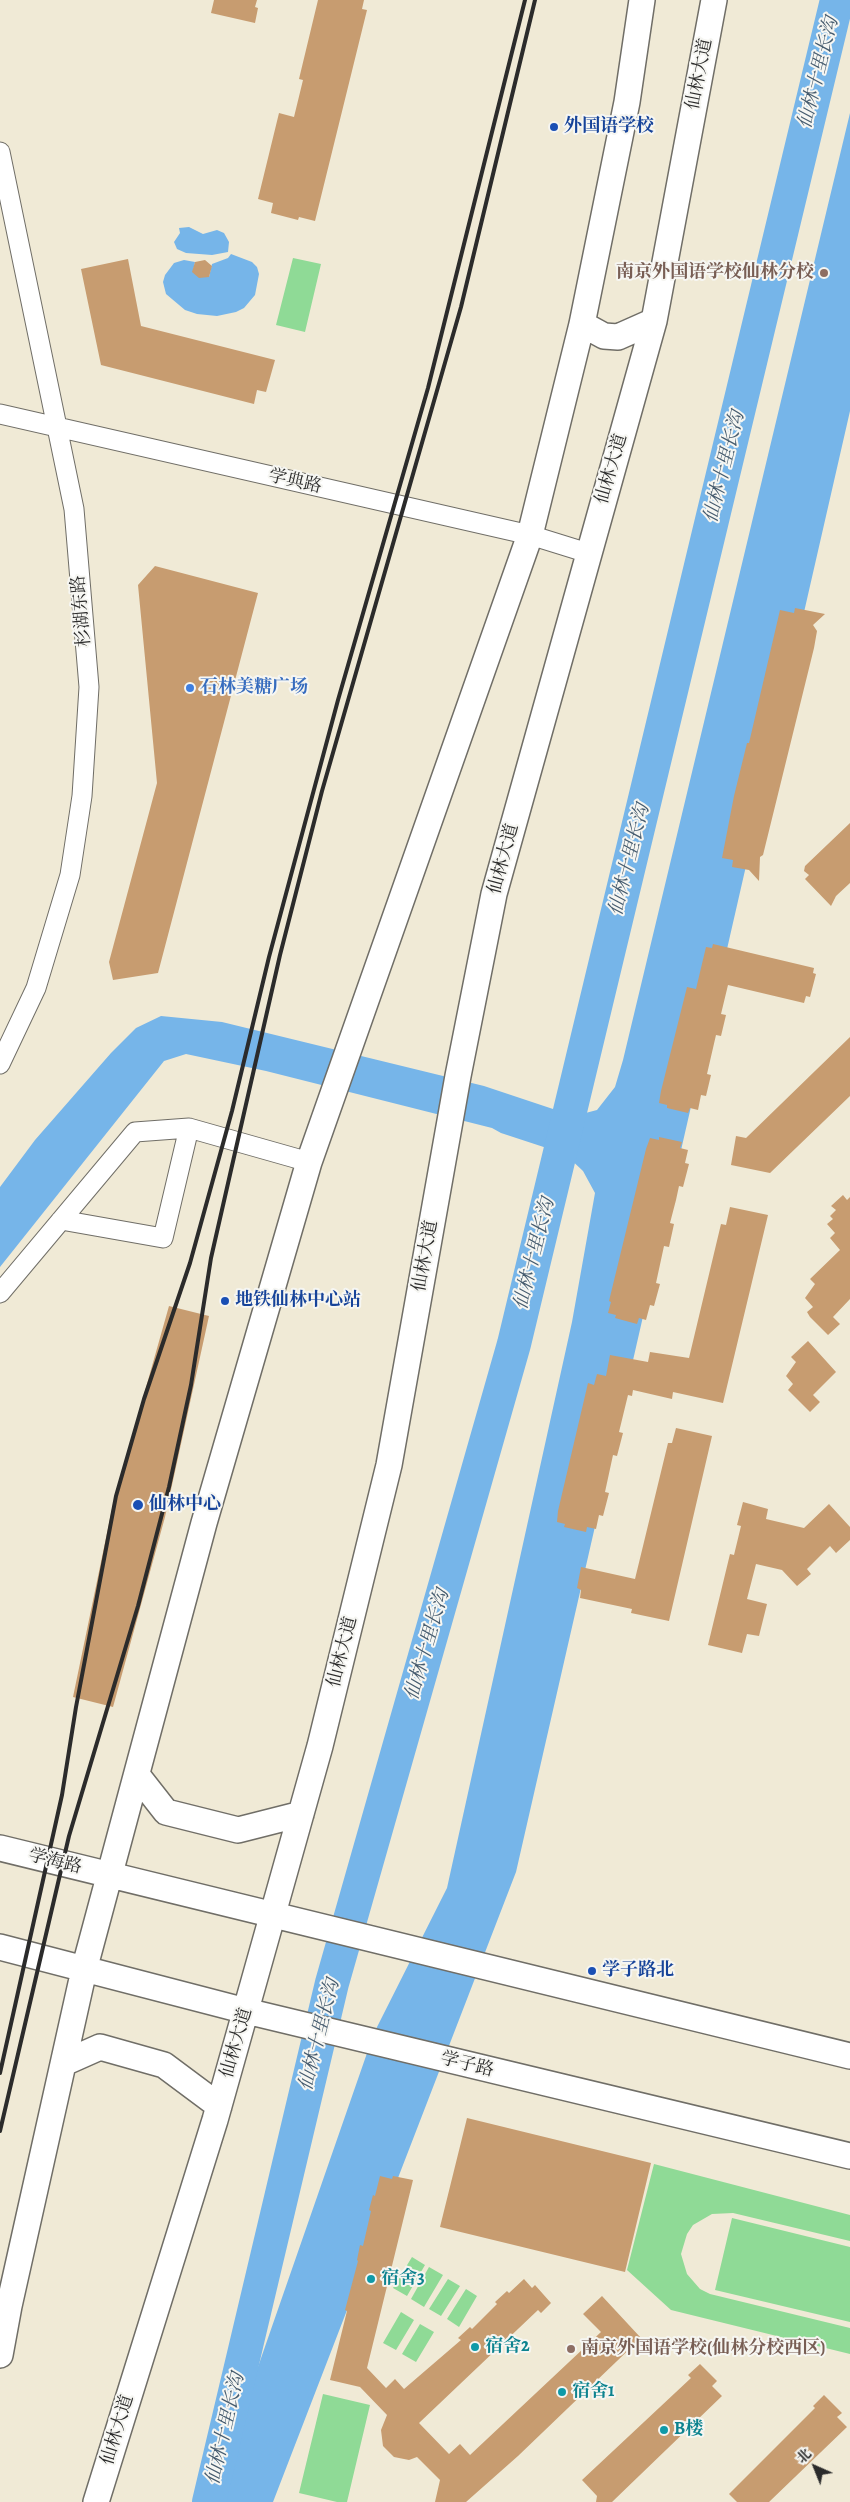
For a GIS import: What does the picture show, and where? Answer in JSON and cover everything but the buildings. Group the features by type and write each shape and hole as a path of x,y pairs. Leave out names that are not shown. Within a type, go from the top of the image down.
{"main road":[{"path":"0,2355 84,1970 204,1523 309,1162 530,535 582,324 627,102 642,0"},
{"name":"仙林大道","path":"96,2502 219,2106 320,1746 388,1466 458,1076 494,894 654,321 714,0"},
{"path":"582,324 604,336 618,336 654,321"},
{"path":"137,1775 166,1812 238,1830 301,1814"},
{"name":"学海路","path":"0,1848 110,1876"},
{"path":"110,1876 850,2056"},
{"path":"0,1947 84,1970"},
{"name":"学子路","path":"84,1970 297,2024 850,2156"},
{"path":"64,2063 100,2047 164,2065 219,2106"}],"street":[{"name":"杉湖东路","path":"0,152 74,509 89,687 82,796 70,875 36,988 0,1064"},
{"name":"学典路","path":"0,414 530,535 588,553"},
{"path":"62,1220 163,1238 189,1128"},
{"path":"0,1293 135,1132 189,1128 309,1162"}],"green space":[{"path":"293,258 321,264 305,332 276,325"},
{"path":"654,2164 850,2215 850,2241 733,2213 712,2214 693,2225 687,2234 681,2254 687,2274 700,2289 710,2294 850,2328 850,2354 671,2310 627,2270"},
{"path":"732,2218 850,2247 850,2322 715,2290"},
{"path":"412,2257 425,2265 407,2296 393,2288"},
{"path":"429,2267 443,2275 424,2307 411,2299"},
{"path":"448,2279 460,2286 441,2316 429,2309"},
{"path":"466,2289 477,2296 459,2327 447,2319"},
{"path":"401,2312 414,2320 396,2350 383,2343"},
{"path":"420,2324 434,2332 416,2362 402,2354"},
{"path":"323,2394 370,2405 347,2502 337,2502 299,2493"}],"water":[{"path":"850,113 850,411 516,1872 273,2502 211,2502 374,2033 447,1888 572,1322 595,1193 583,1171 565,1154 501,1133 492,1128 266,1071 186,1054 164,1061 0,1267 0,1187 35,1140 111,1053 136,1028 161,1016 222,1022 484,1086 574,1116 597,1110 615,1087 623,1060"},
{"path":"189,227 203,234 217,230 224,233 229,242 228,252 212,255 186,253 177,249 174,242 180,233 179,228"},
{"path":"231,254 252,262 257,267 259,274 255,295 244,308 236,312 217,316 197,314 185,310 166,294 163,282 165,275 174,263 184,260 195,262 193,272 209,277 212,264 228,258"}],"waterway":[{"name":"仙林十里长沟","path":"209,2502 332,1983 514,1344 837,0"}],"railway":[{"path":"0,2073 62,1795 76,1707 116,1496 144,1399 190,1263 232,1111 269,957 338,700 428,388 525,0"},
{"path":"0,2131 69,1836 138,1606 169,1487 191,1385 211,1258 280,955 322,791 461,307 535,0"}],"place":[{"name":"外国语学校","path":"554,127"},
{"name":"南京外国语学校仙林分校","path":"824,273"},
{"name":"石林美糖广场","path":"190,688"},
{"name":"地铁仙林中心站","path":"225,1301"},
{"name":"仙林中心","path":"138,1505"},
{"name":"学子路北","path":"592,1971"},
{"name":"宿舍3","path":"371,2279"},
{"name":"宿舍2","path":"475,2347"},
{"name":"南京外国语学校(仙林分校西区)","path":"571,2349"},
{"name":"宿舍1","path":"562,2392"},
{"name":"B楼","path":"664,2430"}]}
